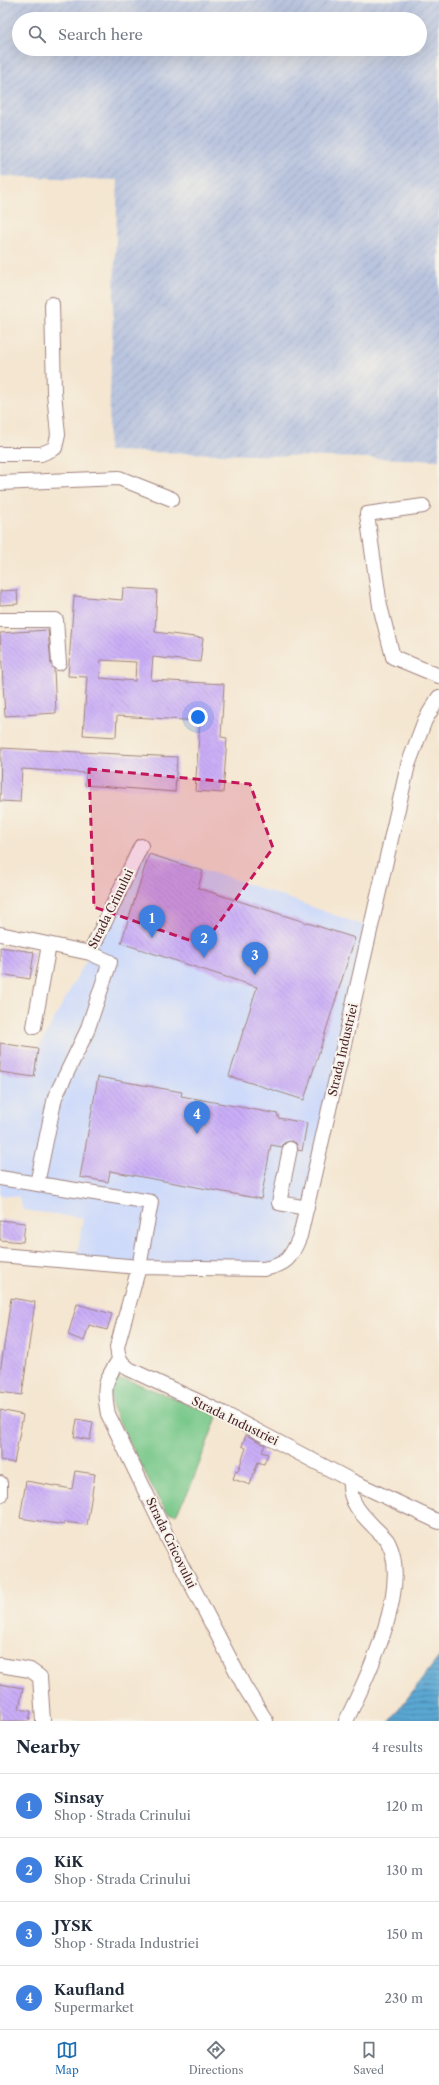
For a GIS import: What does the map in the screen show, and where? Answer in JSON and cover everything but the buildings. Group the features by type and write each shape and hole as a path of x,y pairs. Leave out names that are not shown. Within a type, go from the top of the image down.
{"street":[{"path":"0,454 42,454 55,448 58,435 54,392 52,304"},
{"path":"0,483 119,478 172,499"},
{"path":"423,506 367,514 380,606 393,657 439,676"},
{"path":"0,620 56,620 59,664"},
{"name":"Strada Industriei","path":"0,1255 140,1267 263,1269 278,1266 288,1260 294,1251 300,1236 307,1208 408,765 425,720 439,697"},
{"name":"Strada Crinului","path":"0,934 90,953 141,846"},
{"path":"34,1027 49,945"},
{"path":"37,1184 55,1097 86,1031 110,962 90,953"},
{"path":"290,1149 279,1203 307,1208"},
{"path":"0,1178 151,1202 140,1267 117,1347 119,1360"},
{"name":"Strada Industriei","path":"119,1360 129,1369 144,1378 223,1413 350,1480 439,1522"},
{"name":"Strada Cricovului","path":"119,1360 107,1377 105,1386 104,1396 108,1414 174,1551 244,1686 266,1721"},
{"path":"346,1721 379,1647 391,1609 395,1566 388,1542 352,1501 349,1491 350,1480"},
{"path":"0,1483 0,1495"},
{"path":"0,1665 30,1670 40,1677 43,1721"}],"highlighted area":[{"path":"89,769 250,784 273,848 203,945 94,907"}],"shaded area":[{"path":"0,0 439,0 439,460 108,451 118,180 0,176"},
{"path":"141,846 371,928 300,1236 278,1266 76,1262 83,1218 23,1210 19,1197 0,1195 0,1072 34,1077 38,1049 90,953"}],"green space":[{"path":"119,1380 128,1380 211,1413 217,1417 190,1488 176,1514 168,1513 159,1500 113,1410 110,1392 114,1382"}],"water":[{"path":"439,1657 439,1721 390,1721"}],"place":[{"name":"Sinsay","path":"152,938"},
{"name":"KiK","path":"204,958"},
{"name":"JYSK","path":"255,975"},
{"name":"Kaufland","path":"197,1134"}]}
